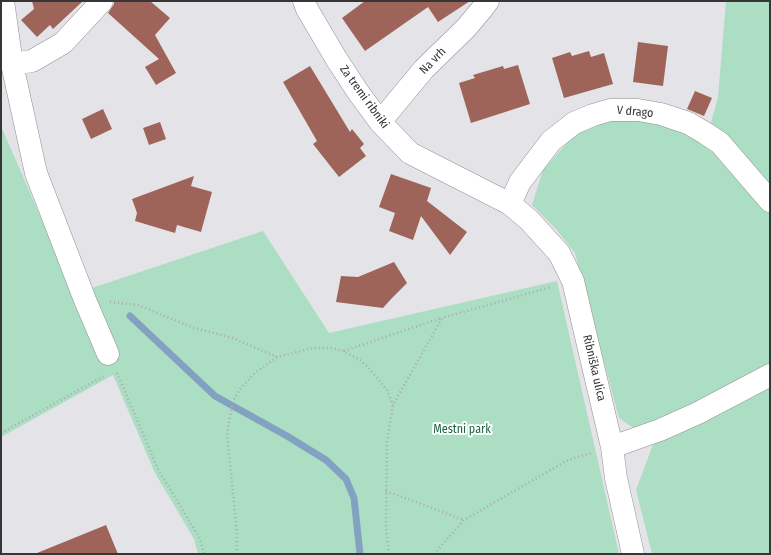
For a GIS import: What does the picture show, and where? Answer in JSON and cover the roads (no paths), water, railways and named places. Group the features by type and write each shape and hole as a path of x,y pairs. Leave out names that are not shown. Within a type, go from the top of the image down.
{"street":[{"path":"3,1 12,64 36,173 86,300 108,364"},
{"path":"12,64 32,61 62,43 102,1"},
{"name":"Za tremi ribniki","path":"304,1 307,9 337,60 358,92 380,122 410,153 510,204"},
{"name":"Na vrh","path":"380,122 424,69 466,28 488,1"},
{"name":"V drago","path":"510,204 520,182 551,141 574,123 610,110 638,110 661,114 688,124 705,133 720,143 770,201"},
{"name":"Ribniška ulica","path":"510,204 529,220 559,253 573,281 612,447 616,478 633,554"},
{"path":"612,447 660,430 698,413 770,375"}],"waterway":[{"path":"130,316 215,396 287,436 326,460 346,479 354,498 360,554"}],"park label":[{"name":"Mestni park","path":"462,430"}]}
